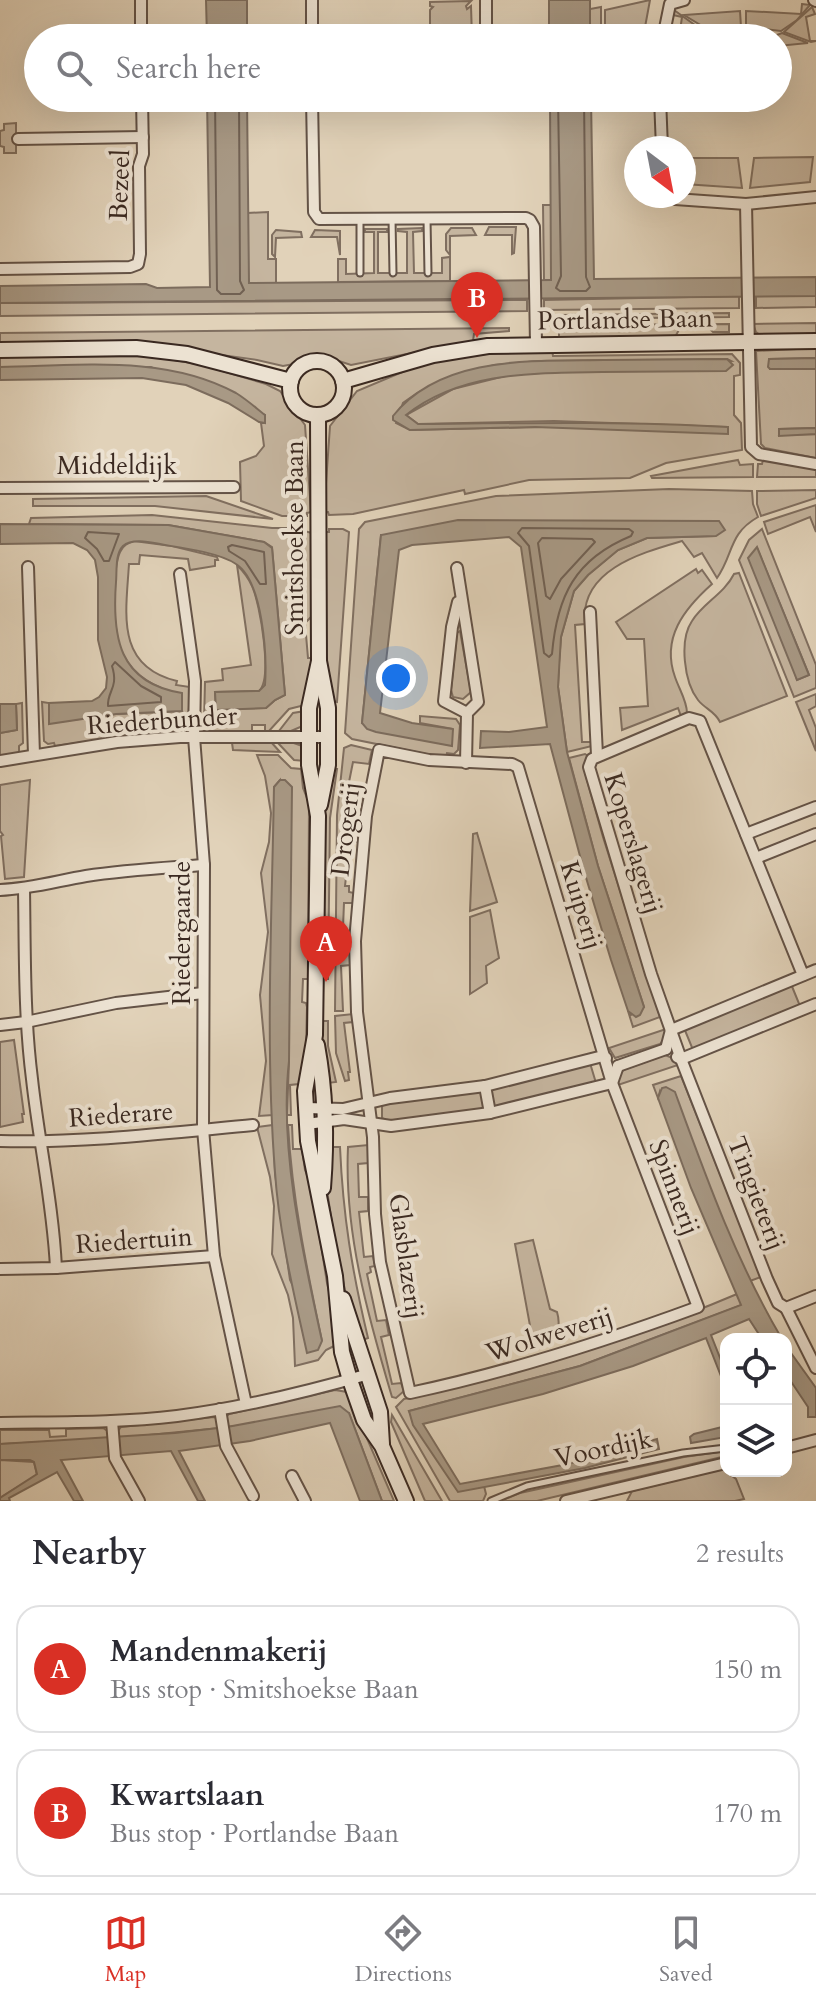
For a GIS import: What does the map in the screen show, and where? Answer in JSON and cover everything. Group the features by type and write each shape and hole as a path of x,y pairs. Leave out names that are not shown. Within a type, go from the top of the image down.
{"street":[{"path":"141,0 141,24"},
{"path":"312,0 312,24"},
{"path":"486,0 486,24"},
{"path":"666,24 670,4 684,0"},
{"name":"Bezeel","path":"0,269 130,267 138,264 142,112"},
{"path":"312,112 315,216 323,220 530,220 534,227 536,344"},
{"path":"661,112 662,136"},
{"path":"18,139 143,137"},
{"path":"696,200 746,204 816,197"},
{"path":"746,204 751,447 759,454 816,464"},
{"name":"Portlandse Baan","path":"343,381 454,351 488,346 816,341"},
{"path":"0,350 136,348 187,354 291,381"},
{"path":"317,361 334,366 343,381 344,393 339,404 330,412 318,415 297,407 290,392 291,381 301,366 317,361"},
{"name":"Smitshoekse Baan","path":"318,415 319,661 328,708 328,765 318,816 315,1035 305,1091 307,1124 335,1276 342,1352 364,1420 382,1446 406,1501"},
{"name":"Middeldijk","path":"0,488 234,487"},
{"path":"28,567 34,755"},
{"path":"457,568 478,702 467,713 466,763"},
{"name":"Riedergaarde","path":"180,574 195,681 194,737 204,865 203,1129 214,1256 246,1404"},
{"path":"460,594 452,627 444,701 467,713"},
{"path":"590,612 597,755"},
{"name":"Smitshoekse Baan","path":"318,816 309,765 309,708 319,661"},
{"name":"Koperslagerij","path":"671,1030 589,767 597,755 689,718 700,721 803,975"},
{"name":"Riederbunder","path":"0,761 117,742 194,737 328,737"},
{"name":"Drogerij","path":"369,1102 357,1012 355,941 366,816 379,750 429,760 512,764 518,767"},
{"name":"Kuiperij","path":"518,767 612,1083"},
{"path":"746,834 816,807"},
{"path":"756,858 816,834"},
{"path":"0,890 24,889 85,876 204,865"},
{"name":"Riedertuin","path":"24,889 26,1022 54,1221 56,1268"},
{"path":"666,1049 671,1030 816,970"},
{"path":"0,1025 116,1003 203,993"},
{"path":"666,1049 681,1059 816,1005"},
{"name":"Tingieterij","path":"671,1030 767,1279 778,1303 786,1308 816,1368"},
{"name":"Smitshoekse Baan","path":"315,1035 326,1108 322,1208"},
{"path":"618,1066 666,1049"},
{"path":"306,1108 343,1109 369,1102 485,1086 603,1056 618,1066"},
{"path":"307,1124 344,1119 391,1126 490,1113 612,1083 618,1066"},
{"name":"Spinnerij","path":"612,1083 698,1307"},
{"path":"485,1086 490,1113"},
{"name":"Glasblazerij","path":"369,1102 380,1262 410,1393"},
{"path":"203,1129 253,1125"},
{"name":"Riederare","path":"0,1141 127,1138 203,1129"},
{"name":"Riedertuin","path":"0,1269 214,1256"},
{"name":"Smitshoekse Baan","path":"335,1276 380,1412 382,1446"},
{"path":"786,1308 816,1296"},
{"name":"Wolweverij","path":"410,1393 535,1364 698,1307"},
{"path":"0,1423 112,1426 246,1404 369,1374"},
{"path":"220,1409 226,1446 253,1496"},
{"path":"112,1426 115,1458 139,1501"},
{"path":"792,1446 816,1440"},
{"name":"Voordijk","path":"566,1501 720,1464"},
{"path":"292,1476 305,1501"}],"lane":[{"path":"392,219 393,273"},
{"path":"427,219 428,273"},
{"path":"360,220 360,273"},
{"name":"Voordijk","path":"491,1501 527,1486 683,1453 720,1449"}],"shaded area":[{"path":"650,0 646,24 605,24 605,10"},
{"path":"471,1 466,6 467,9 471,6 472,24 430,24 430,10 433,7 430,2"},
{"path":"802,4 810,5 791,24 746,24 746,11 801,14"},
{"path":"601,7 601,24 590,24 590,9"},
{"path":"812,7 815,14 806,17 810,41 816,41 811,42 792,35 792,25"},
{"path":"674,10 693,24 681,24 682,17 673,15"},
{"path":"740,11 741,24 699,24 684,15"},
{"path":"792,37 808,43 792,45"},
{"path":"16,123 16,153 4,153 4,147 0,146 0,131 4,130 4,124"},
{"path":"813,157 810,182 750,188 754,158"},
{"path":"696,158 738,158 742,188 696,185"},
{"path":"543,205 552,205 551,280 544,280"},
{"path":"268,212 268,259 276,259 276,283 248,283 248,213"},
{"path":"489,227 516,227 514,253 512,235 485,235"},
{"path":"422,228 422,231 413,232 414,273 442,273 442,258 450,257 450,281 338,282 338,259 346,259 346,274 374,273 374,232 365,232 365,229 387,229 387,232 378,232 378,273 407,273 407,232 398,229"},
{"path":"451,228 472,228 476,235 450,236 450,255 446,250 446,234"},
{"path":"276,230 301,232 302,237 276,238 275,257 272,254 272,235"},
{"path":"315,230 340,231 340,255 337,237 311,237"},
{"path":"739,296 739,308 544,310 544,300"},
{"path":"756,296 816,296 816,307 756,308"},
{"path":"527,300 527,311 0,316 0,303"},
{"path":"729,313 729,317 559,319 559,315"},
{"path":"816,323 816,335 760,335 753,324"},
{"path":"729,324 729,332 713,332 708,327 680,328 675,337 559,338 559,325"},
{"path":"509,328 509,331 474,334 473,341 351,365 318,354 283,366 134,343 0,344 0,333"},
{"path":"816,348 816,358 770,359 770,369 816,369 816,428 780,429 779,435 816,434 816,458 765,448 761,444 756,351"},
{"path":"552,350 553,356 732,354 740,363 740,375 734,376 734,415 741,423 742,450 666,463 630,478 529,480 465,494 464,490 353,514 329,515 324,512 330,426 357,391 441,360 501,352","holes":["538,361 731,361 509,375 453,389 406,415 418,424 554,421 727,427 410,430 396,423 403,403 417,393 445,379 494,365"]},
{"path":"152,356 202,365 280,391 305,425 311,512 307,516 282,516 241,501 240,462 256,456 264,446 261,423 265,423 265,415 151,367 0,367 0,357"},
{"path":"738,460 740,465 753,464 753,477 651,476"},
{"path":"763,460 816,468 816,477 757,477 758,464 762,464"},
{"path":"669,489 752,491 758,517 736,537 717,578 702,553 694,557 682,541 632,558 602,577 592,590 586,605 585,624 575,625 582,742 592,742 592,746 567,752 558,687 561,637 574,591 618,550 647,538 716,536 381,535 362,723 453,729 420,723 420,716 456,719 460,725 458,750 454,754 447,753 446,758 352,739 345,733 359,529 365,522 496,496"},
{"path":"816,490 816,498 761,516 757,491"},
{"path":"206,496 273,519 155,506 33,506 33,499"},
{"path":"816,505 816,532 810,517 768,534 764,522"},
{"path":"152,515 293,528 312,533 312,616 305,623 312,676 305,705 289,709 269,731 265,731 265,725 252,725 252,731 209,732 209,727 204,723 205,682 223,680 222,669 251,665 237,565 249,580 255,595 264,640 265,672 259,691 215,692 216,709 266,708 285,695 272,547 264,542 168,525 29,524 31,518"},
{"path":"329,529 349,532 337,702 333,701 326,681 324,532 329,532"},
{"path":"762,529 816,665 816,688 794,697 739,560 749,540","holes":["757,548 809,675 797,680"]},
{"path":"134,541 172,546 217,557 218,560 215,560 215,566 190,570 188,559 140,555 139,564 129,564 127,619 134,650 143,663 157,674 177,681 176,685 190,687 188,727 179,732 55,746 54,743 48,744 44,741 42,702 49,703 49,723 116,714 182,711 172,692 156,686 135,671 118,641 114,601 117,561 123,548"},
{"path":"696,569 698,573 702,570 712,584 684,614 673,637 671,650 671,663 687,713 681,716 678,708 622,730 620,708 648,706 644,639 627,639 616,622"},
{"path":"739,573 787,696 720,722 701,703 689,683 685,639 692,621 734,574"},
{"path":"460,631 471,692 463,699 453,697 451,690 457,633"},
{"path":"816,694 816,706 809,710 816,728 816,751 796,702"},
{"path":"22,703 23,743 19,746 19,754 0,756 0,733 17,730 16,704"},
{"path":"305,711 305,725 291,731 279,731 293,713"},
{"path":"271,742 280,752 233,750 232,743"},
{"path":"291,742 305,747 305,761 294,760 278,743"},
{"path":"351,745 372,750 369,764 353,762 349,782 366,785 363,804 354,803 351,831 360,832 358,842 350,842 345,886 349,886 349,892 354,893 353,903 344,903 342,951 351,951 350,965 341,966 343,1011 335,1011 337,815 344,748"},
{"path":"257,755 278,755 291,768 301,769 303,788 309,803 308,979 303,979 302,1002 307,1007 306,1045 299,1084 290,1085 291,1115 287,1115 289,1061 280,780 274,787 273,1115 259,1116 266,1061 260,995 268,932 261,873 269,842 271,813 265,776"},
{"path":"588,756 585,773 603,837 660,1017 633,1027 628,1011 631,1015 644,1007 598,866 569,758"},
{"path":"332,769 337,769 330,818 328,979 322,979 324,806"},
{"path":"30,780 24,877 5,879 3,835 0,831 0,785"},
{"path":"477,833 497,902 470,911 473,834"},
{"path":"490,910 499,958 486,966 487,983 470,994 470,917"},
{"path":"791,984 800,1006 693,1050 684,1028"},
{"path":"353,1014 353,1022 344,1023 350,1072 349,1080 345,1081 336,1053 335,1016"},
{"path":"322,1021 328,1021 328,1046 336,1082 328,1083"},
{"path":"666,1029 660,1044 615,1058 609,1048"},
{"path":"14,1040 23,1122 0,1127 0,1042"},
{"path":"665,1055 675,1059 678,1065 618,1085 617,1079 623,1070"},
{"path":"590,1063 596,1083 494,1109 490,1088"},
{"path":"681,1076 761,1277 750,1281 660,1091 658,1098 653,1085"},
{"path":"482,1090 485,1110 390,1122 382,1118 382,1106 389,1102"},
{"path":"273,1125 275,1174 290,1280 322,1341 297,1207 288,1125 292,1125 293,1149 302,1149 305,1170 312,1187 335,1316 334,1346 318,1360 295,1366 293,1318 288,1295 272,1254 274,1206 257,1127"},
{"path":"368,1145 368,1163 358,1164 359,1197 368,1197 368,1211 359,1212 364,1257 373,1256 375,1266 370,1267 371,1272 367,1274 377,1321 386,1320 389,1335 381,1337 392,1384 401,1383 404,1391 396,1398 392,1397 366,1305 350,1211 348,1147"},
{"path":"331,1147 340,1147 349,1243 368,1338 362,1340 349,1310 334,1236 326,1184"},
{"path":"533,1240 550,1309 557,1312 559,1322 553,1338 546,1338 542,1333 533,1342 515,1244"},
{"path":"737,1294 742,1305 580,1366 409,1411 458,1491 484,1486 486,1494 483,1501 450,1501 396,1407 404,1399 614,1341"},
{"path":"335,1390 347,1392 394,1501 382,1501 349,1413 227,1427 226,1417 229,1414"},
{"path":"392,1415 442,1501 425,1501 391,1422"},
{"path":"214,1417 220,1428 118,1438 121,1427"},
{"path":"103,1428 109,1432 109,1439 0,1444 0,1430 49,1430 50,1437 66,1436 66,1429"},
{"path":"720,1452 720,1457 537,1501 500,1501 520,1493"},
{"path":"0,1460 34,1462 37,1475 0,1498"},
{"path":"720,1470 720,1477 736,1479 744,1499 627,1501 632,1491"}],"water":[{"path":"206,0 247,0 247,24 207,24"},
{"path":"549,0 590,0 590,24 549,24"},
{"path":"207,112 247,112 249,283 551,280 550,112 591,112 594,279 816,277 816,296 0,303 0,286 146,284 157,288 210,287"},
{"path":"816,358 816,369 768,367 769,359"},
{"path":"727,359 733,365 726,371 551,373 500,377 450,390 406,415 418,424 651,424 728,427 728,434 535,427 410,430 393,420 393,416 413,396 436,382 490,366 548,361"},
{"path":"120,365 180,372 236,393 265,415 265,423 186,385 142,378 0,380 0,367"},
{"path":"816,428 816,434 779,436 779,429"},
{"path":"458,520 719,521 725,530 716,536 647,538 618,550 574,591 561,637 558,687 567,752 598,866 644,1007 636,1017 628,1011 611,960 550,744 480,748 481,731 509,732 547,727 521,547 509,537 412,545 399,550 380,713 412,723 453,729 452,746 376,732 362,723 381,535"},
{"path":"0,524 168,525 264,542 272,548 285,695 266,708 216,710 215,692 259,691 265,685 264,638 252,586 236,564 221,557 138,541 123,546 118,558 115,602 118,638 132,668 144,679 161,688 182,693 182,711 116,714 49,724 49,703 92,701 106,688 107,677 98,640 95,560 87,550 73,543 0,544"},
{"path":"757,547 809,675 797,680 748,558"},
{"path":"0,704 16,704 17,730 0,733"},
{"path":"280,780 285,780 292,787 287,1130 295,1201 322,1341 318,1350 307,1353 280,1218 272,1124 270,980 274,787"},
{"path":"662,1088 675,1092 736,1249 779,1333 758,1333 749,1319 711,1335 720,1358 720,1374 706,1338 633,1366 543,1394 423,1424 460,1484 568,1464 657,1439 659,1449 585,1468 458,1492 413,1425 409,1411 580,1366 741,1305 691,1188 658,1098"},
{"path":"792,1354 816,1388 816,1417 808,1417 808,1407 792,1383"},
{"path":"340,1406 349,1413 382,1501 360,1501 330,1423 250,1441 179,1451 205,1501 198,1501 171,1451 61,1460 83,1501 74,1501 57,1472 9,1498 10,1501 0,1501 0,1498 37,1474 34,1462 30,1460 0,1460 0,1444 175,1433 227,1427"},
{"path":"720,1428 720,1438 691,1443 690,1437"}],"place":[{"name":"Kwartslaan","path":"477,338"},
{"name":"Mandenmakerij","path":"326,982"}]}
